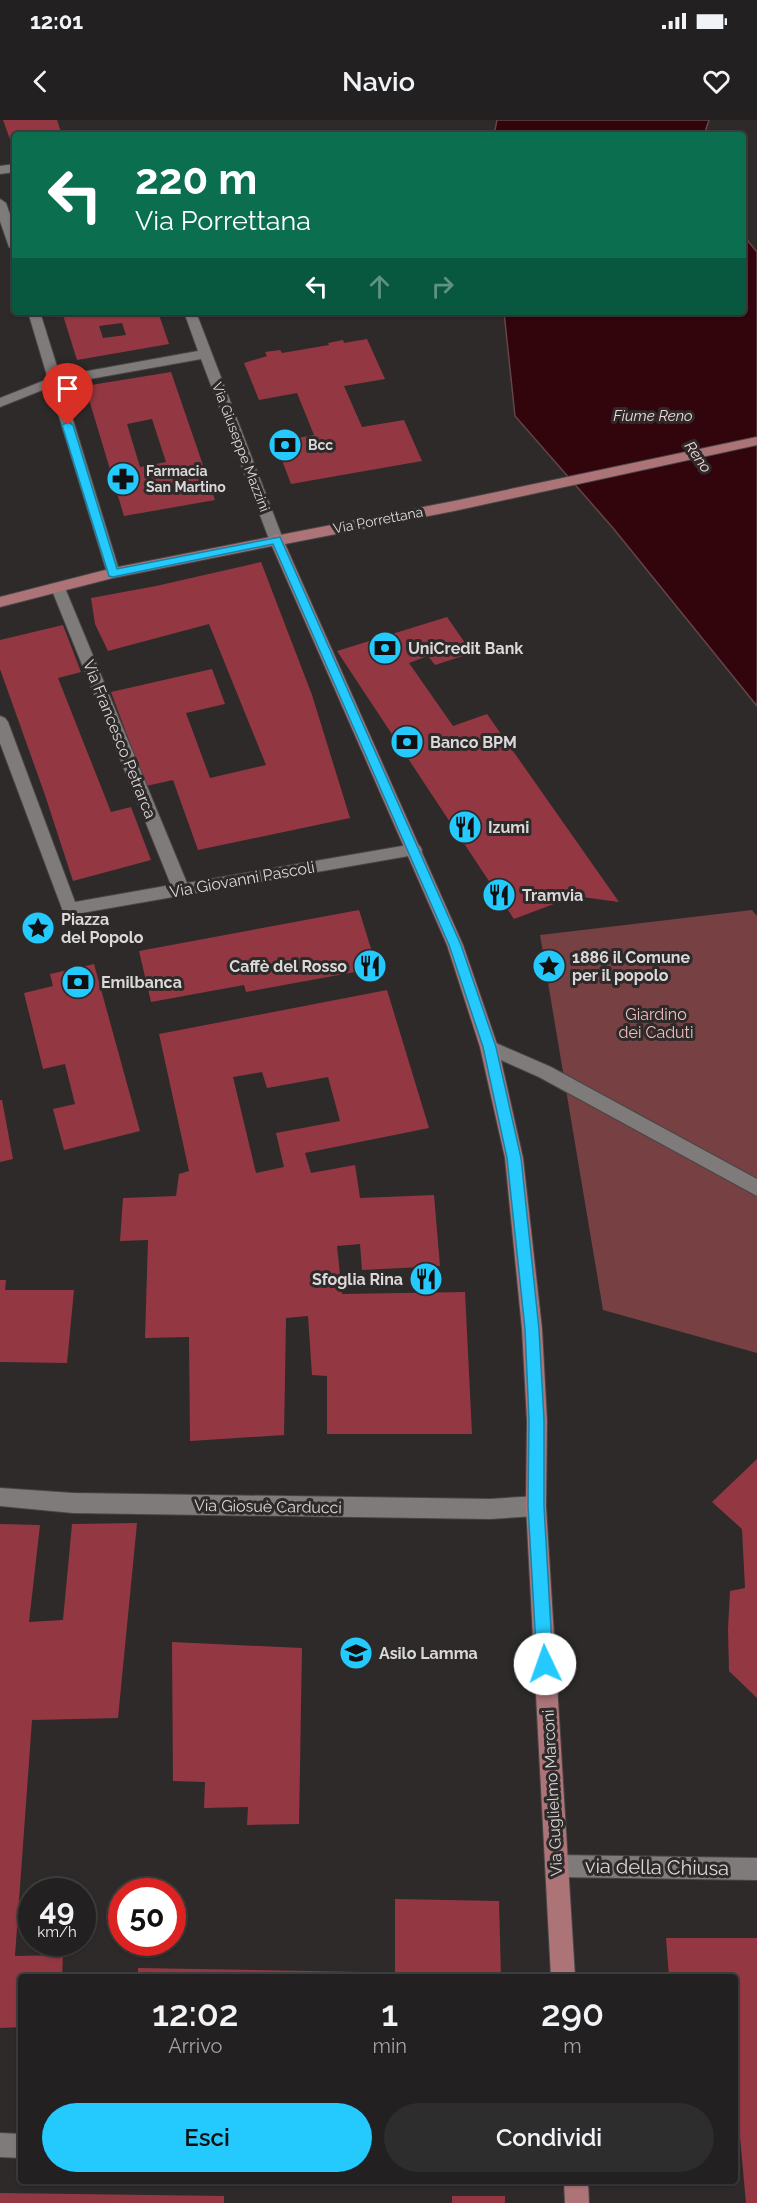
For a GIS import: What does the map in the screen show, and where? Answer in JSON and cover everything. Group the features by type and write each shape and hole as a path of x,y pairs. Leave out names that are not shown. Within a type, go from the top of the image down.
{"main road":[{"name":"Via Porrettana","path":"0,602 113,573 276,539 454,506 757,441"},
{"name":"Via Guglielmo Marconi","path":"276,539 455,945 489,1047 514,1158 532,1329 536,1409 536,1506 563,1974"},
{"path":"576,2184 577,2203"}],"street":[{"path":"0,203 12,238"},
{"path":"35,315 113,573"},
{"name":"Via Giuseppe Mazzini","path":"191,315 276,539"},
{"path":"0,403 54,381 206,354"},
{"name":"Via Francesco Petrarca","path":"58,588 182,889"},
{"name":"Via Giovanni Pascoli","path":"0,722 70,909 414,850"},
{"path":"489,1047 545,1072 757,1188"},
{"name":"Via Giosuè Carducci","path":"0,1497 73,1503 490,1509 536,1506"},
{"name":"via della Chiusa","path":"556,1866 757,1869"},
{"path":"0,2145 18,2146"}],"green space":[{"name":"Giardino dei Caduti","path":"752,910 757,916 757,1353 603,1310 540,935"}],"water":[{"path":"497,120 709,120 705,132 495,132"},
{"name":"Fiume Reno","path":"746,239 757,252 757,706 613,528 515,416 504,315 746,315"}],"building":[{"path":"3,120 57,120 61,132 12,132 12,145"},
{"path":"63,315 159,315 169,344 77,360","holes":["122,323 126,335 103,338 99,326"]},
{"path":"367,339 385,379 344,386 362,427 404,420 422,461 291,484 280,455 275,456 270,443 314,435 297,393 259,400 244,363 267,356 265,352 280,350 282,353 329,345 328,343 343,340 344,343"},
{"path":"171,372 215,500 124,516 85,386","holes":["152,419 166,462 140,467 127,424"]},
{"path":"261,562 312,695 350,818 198,850 173,780 146,786 111,692 212,669 225,704 186,713 210,778 266,765 209,624 108,651 95,624 91,598"},
{"path":"447,617 472,653 435,665 428,656 409,663 453,726 487,714 619,902 575,896 514,919 337,651"},
{"path":"63,625 81,672 58,678 111,812 131,807 151,860 73,881 0,669 0,640"},
{"path":"359,910 377,968 246,992 244,985 151,1002 139,951"},
{"path":"94,964 140,1131 64,1150 53,1109 75,1104 65,1064 43,1069 24,993 53,986 50,974"},
{"path":"387,990 429,1128 305,1153 311,1173 355,1165 360,1198 434,1195 440,1266 362,1270 360,1244 337,1246 342,1294 465,1292 472,1434 327,1434 327,1376 312,1375 308,1316 286,1318 284,1435 190,1441 189,1337 145,1338 148,1240 120,1241 123,1198 176,1196 179,1174 189,1171 159,1034","holes":["262,1072 267,1088 328,1077 340,1121 276,1133 284,1167 256,1173 233,1077"]},
{"path":"0,1100 2,1100 13,1159 0,1162"},
{"path":"0,1280 6,1280 5,1290 74,1290 67,1363 0,1362"},
{"path":"757,1459 757,1698 729,1671 730,1591 745,1588 742,1529 712,1502"},
{"path":"137,1523 118,1718 32,1720 21,1878 18,1878 15,1956 63,1956 62,1974 18,1974 18,2027 0,2028 0,1524 40,1525 29,1622 63,1620 72,1524"},
{"path":"172,1642 302,1648 299,1824 247,1825 248,1807 204,1808 205,1782 173,1781"},
{"path":"395,1899 499,1901 501,1974 395,1974"},
{"path":"666,1938 757,1938 757,2203 746,2203 738,2115 738,1974 669,1974"},
{"path":"138,1968 361,1972 361,1974 138,1974"},
{"path":"0,2193 224,2196 224,2203 0,2203"},
{"path":"452,2196 505,2196 505,2203 452,2203"}],"place":[{"name":"Bcc","path":"285,445"},
{"name":"Farmacia San Martino","path":"123,479"},
{"name":"UniCredit Bank","path":"385,648"},
{"name":"Banco BPM","path":"407,742"},
{"name":"Izumi","path":"465,827"},
{"name":"Tramvia","path":"499,895"},
{"name":"Piazza del Popolo","path":"38,928"},
{"name":"Caffè del Rosso","path":"370,966"},
{"name":"1886 il Comune per il popolo","path":"549,966"},
{"name":"Emilbanca","path":"78,982"},
{"name":"Sfoglia Rina","path":"426,1279"},
{"name":"Asilo Lamma","path":"356,1653"}],"route":[{"path":"68,425 113,573 276,539 455,945 497,1075 514,1158 524,1236 537,1420 536,1506 545,1664"}],"water label":[{"name":"Reno","path":"698,457"}]}
